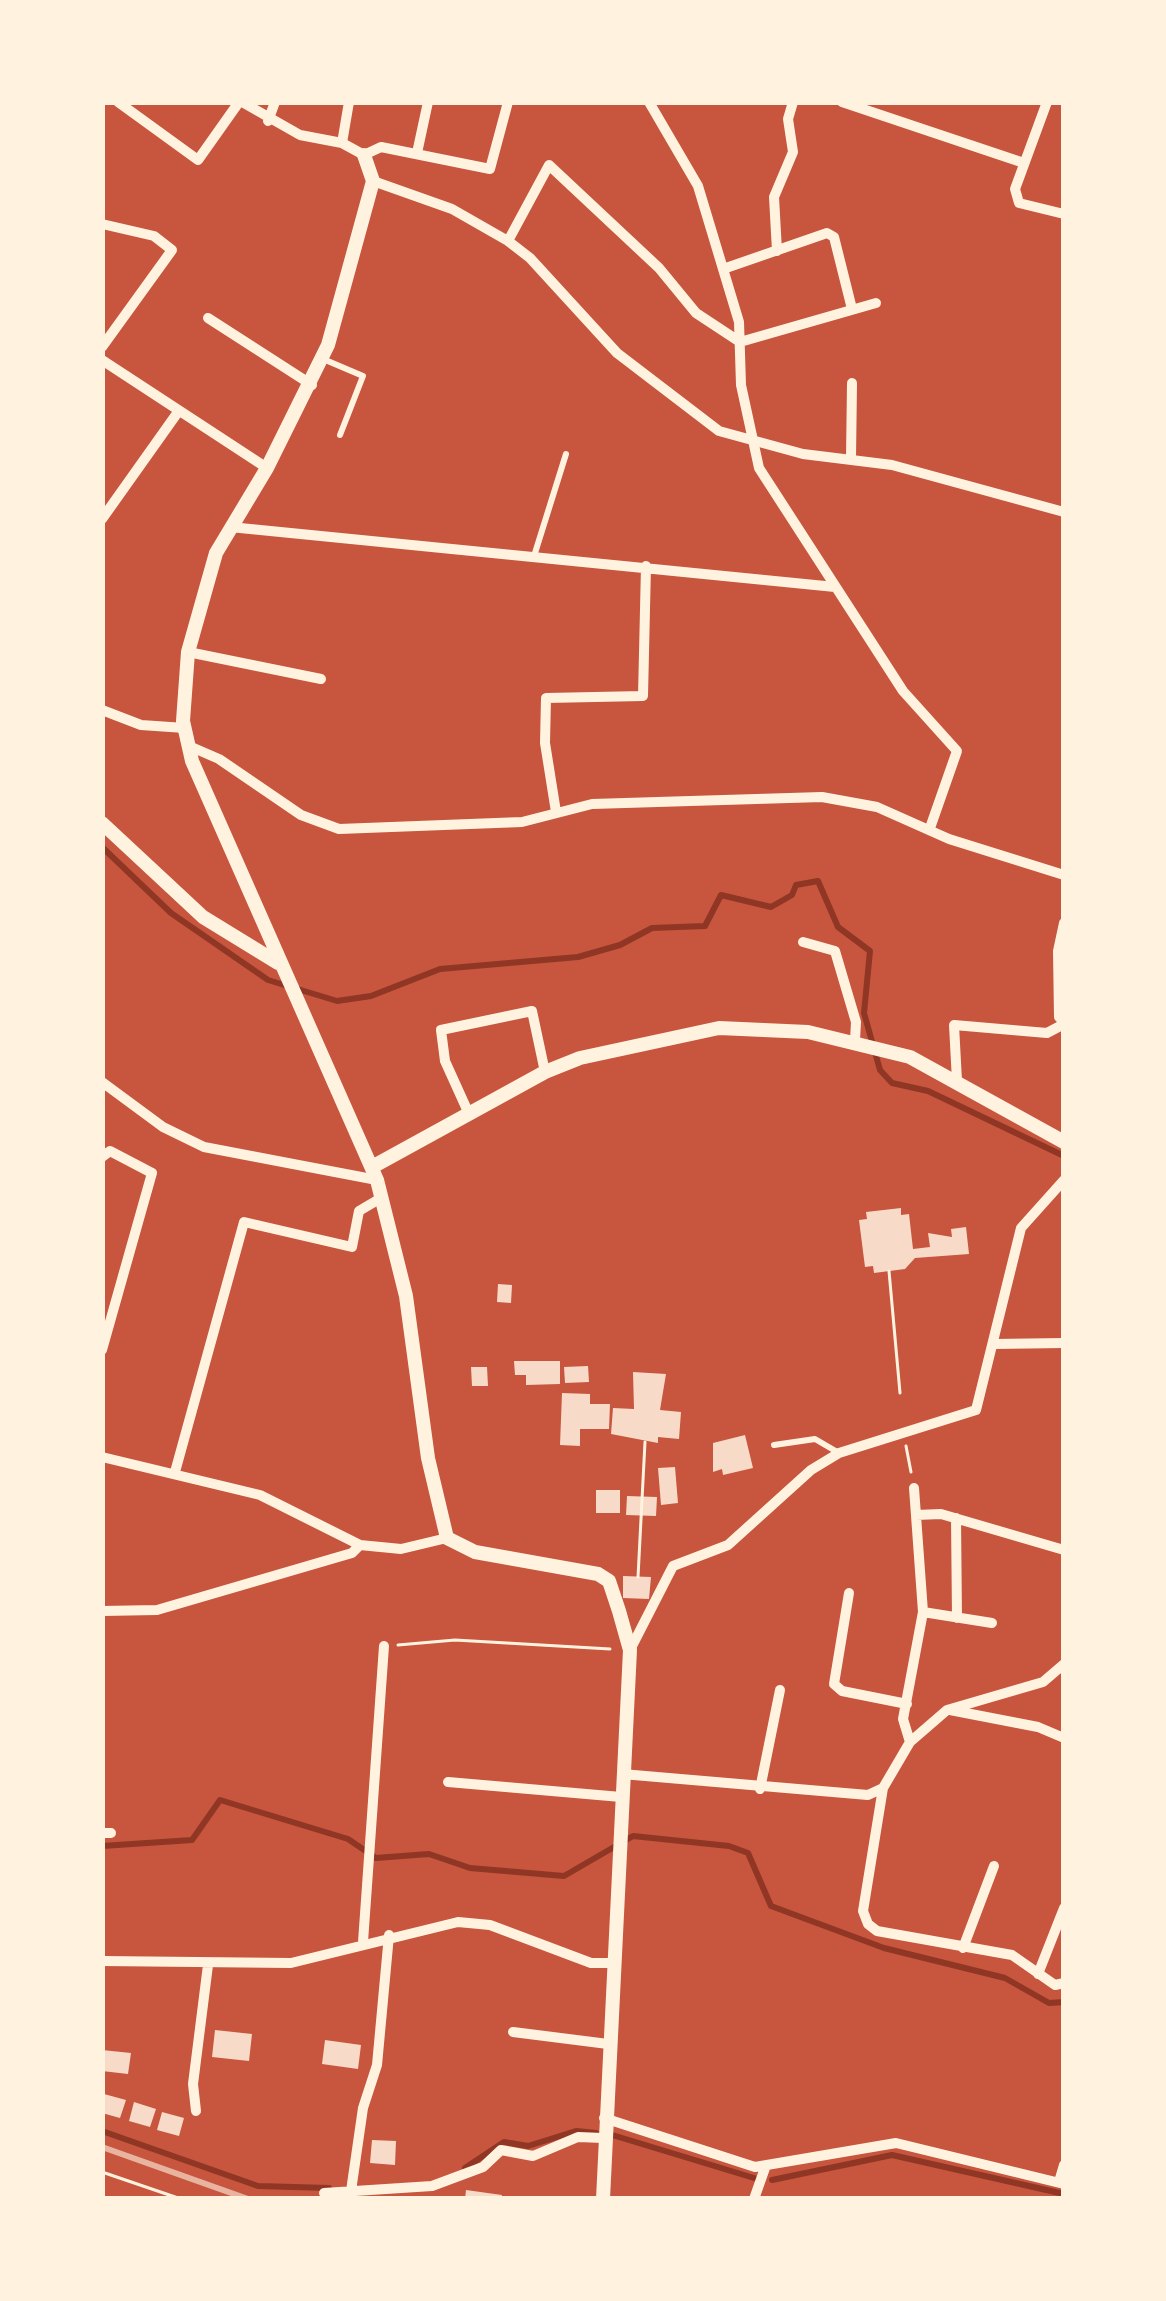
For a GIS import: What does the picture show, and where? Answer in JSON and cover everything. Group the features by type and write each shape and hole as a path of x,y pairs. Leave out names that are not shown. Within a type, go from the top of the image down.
{"street":[{"path":"118,102 198,160 241,102 300,135 342,143 364,155 373,181 323,359 230,527 199,599 188,652 185,728 278,963 374,1174 406,1296 428,1459 447,1538"},
{"path":"268,121 275,102"},
{"path":"342,143 349,102"},
{"path":"417,153 428,102"},
{"path":"364,155 380,147 490,169 508,102"},
{"path":"649,102 698,186 740,342 749,440 772,493 903,691 954,743 955,762 930,828"},
{"path":"777,250 774,197 793,152 788,119 793,102"},
{"path":"842,102 1024,163"},
{"path":"1047,102 1015,189 1019,203 1064,214"},
{"path":"508,241 549,165 659,268 696,313 740,342 876,303"},
{"path":"373,181 452,209 508,241 530,258 616,353 719,430 803,454 850,458 1064,512"},
{"path":"102,224 154,236 172,250 102,347"},
{"path":"722,268 826,233 834,237 852,309"},
{"path":"208,318 312,385"},
{"path":"102,360 267,467"},
{"path":"850,458 852,383"},
{"path":"102,519 178,412"},
{"path":"230,527 535,553 835,587"},
{"path":"556,812 545,743 546,698 643,696 646,566"},
{"path":"188,652 321,679"},
{"path":"102,710 141,725 185,728"},
{"path":"189,746 218,759 301,814 339,829 522,822 592,804 822,797 877,807 1064,875"},
{"path":"102,823 203,917 278,963"},
{"path":"957,1081 955,1025 1047,1033 1064,1023 1059,1017 1058,951 1064,923"},
{"path":"803,942 835,951 856,1022 855,1040"},
{"path":"469,1114 445,1061 441,1030 532,1011 545,1072"},
{"path":"102,1082 163,1126 204,1147 374,1174 469,1114 580,1058 719,1028 763,1027 855,1040 910,1057 1064,1142"},
{"path":"102,1157 110,1151 152,1173 102,1350"},
{"path":"630,1650 673,1566 728,1545 811,1470 839,1453 976,1410 1021,1228 1064,1180"},
{"path":"175,1472 244,1222 352,1247 359,1211 381,1198"},
{"path":"994,1344 1064,1343"},
{"path":"102,1457 260,1495 360,1546 401,1549 447,1538 476,1552 598,1574 609,1581 630,1650 603,2199"},
{"path":"910,1742 903,1719 923,1612 914,1488"},
{"path":"916,1515 956,1518 1064,1550"},
{"path":"956,1518 957,1618"},
{"path":"102,1611 158,1610 352,1553 360,1546"},
{"path":"849,1593 833,1684 842,1691 907,1704"},
{"path":"923,1612 992,1623"},
{"path":"363,1942 384,1646"},
{"path":"1064,1664 1043,1682 947,1710 910,1742 883,1788 864,1919 878,1931 1012,1955 1055,1985 1064,1983"},
{"path":"760,1790 780,1690"},
{"path":"947,1710 999,1717 1064,1738"},
{"path":"622,1774 857,1796 883,1788"},
{"path":"448,1782 621,1796"},
{"path":"963,1948 994,1866"},
{"path":"1039,1974 1064,1908"},
{"path":"102,1961 290,1963 439,1923 490,1925 560,1954 614,1963"},
{"path":"351,2191 363,2108 376,2065 389,1935"},
{"path":"196,2111 194,2084 208,1965"},
{"path":"513,2032 608,2044"},
{"path":"604,2118 721,2160 765,2168 896,2143 1061,2183 1064,2165"},
{"path":"324,2193 431,2186 483,2168 500,2150 533,2156 578,2137 603,2138"},
{"path":"754,2199 765,2168"}],"lane":[{"path":"323,359 363,376 340,435"},
{"path":"535,553 566,454"},
{"path":"774,1444 814,1439 839,1453"}],"path":[{"path":"889,1271 900,1393"},
{"path":"638,1577 645,1442"},
{"path":"384,1646 455,1640 630,1650"},
{"path":"102,2172 181,2199"}],"building":[{"path":"901,1208 901,1215 909,1214 913,1249 930,1247 928,1233 952,1237 951,1229 966,1227 969,1254 915,1258 905,1269 874,1273 873,1266 865,1267 859,1220 867,1219 866,1212"},
{"path":"498,1284 512,1285 511,1303 497,1302"},
{"path":"514,1361 560,1361 560,1384 526,1385 526,1375 515,1375"},
{"path":"588,1366 589,1382 565,1383 564,1367"},
{"path":"471,1367 487,1367 488,1386 472,1386"},
{"path":"633,1372 666,1374 660,1410 681,1412 679,1439 658,1437 658,1443 611,1434 613,1408 634,1409"},
{"path":"562,1393 590,1394 590,1404 610,1404 609,1429 580,1429 580,1446 560,1445"},
{"path":"745,1435 753,1468 723,1475 722,1469 713,1472 713,1443"},
{"path":"675,1467 678,1503 661,1505 658,1468"},
{"path":"596,1490 620,1490 620,1513 596,1513"},
{"path":"627,1496 657,1497 656,1516 626,1515"},
{"path":"623,1576 651,1577 649,1599 623,1598"},
{"path":"215,2030 252,2034 249,2061 212,2057"},
{"path":"325,2040 361,2045 358,2069 322,2064"},
{"path":"102,2050 131,2053 128,2074 102,2071"},
{"path":"104,2094 126,2100 120,2118 102,2113"},
{"path":"134,2102 156,2109 150,2127 129,2121"},
{"path":"162,2112 184,2118 179,2136 157,2130"},
{"path":"372,2140 396,2141 395,2165 370,2163"},
{"path":"466,2190 502,2195 501,2199 465,2199"}],"waterway":[{"path":"102,847 171,913 268,980 337,1001 371,996 440,969 578,957 620,945 652,928 705,926 721,895 771,907 792,895 796,885 818,881 838,927 870,951 864,1013 880,1070 892,1083 928,1091 1064,1156"},
{"path":"102,1846 192,1840 220,1800 348,1839 376,1858 429,1854 470,1868 564,1876 633,1836 729,1846 748,1853 771,1906 884,1948 1005,1978 1049,2003 1064,2002"},
{"path":"102,2131 258,2186 329,2188"},
{"path":"465,2168 504,2142 528,2146 576,2131 596,2133"},
{"path":"609,2134 754,2178"},
{"path":"772,2180 892,2155 1064,2194"}],"railway":[{"path":"102,2147 248,2199"}]}
